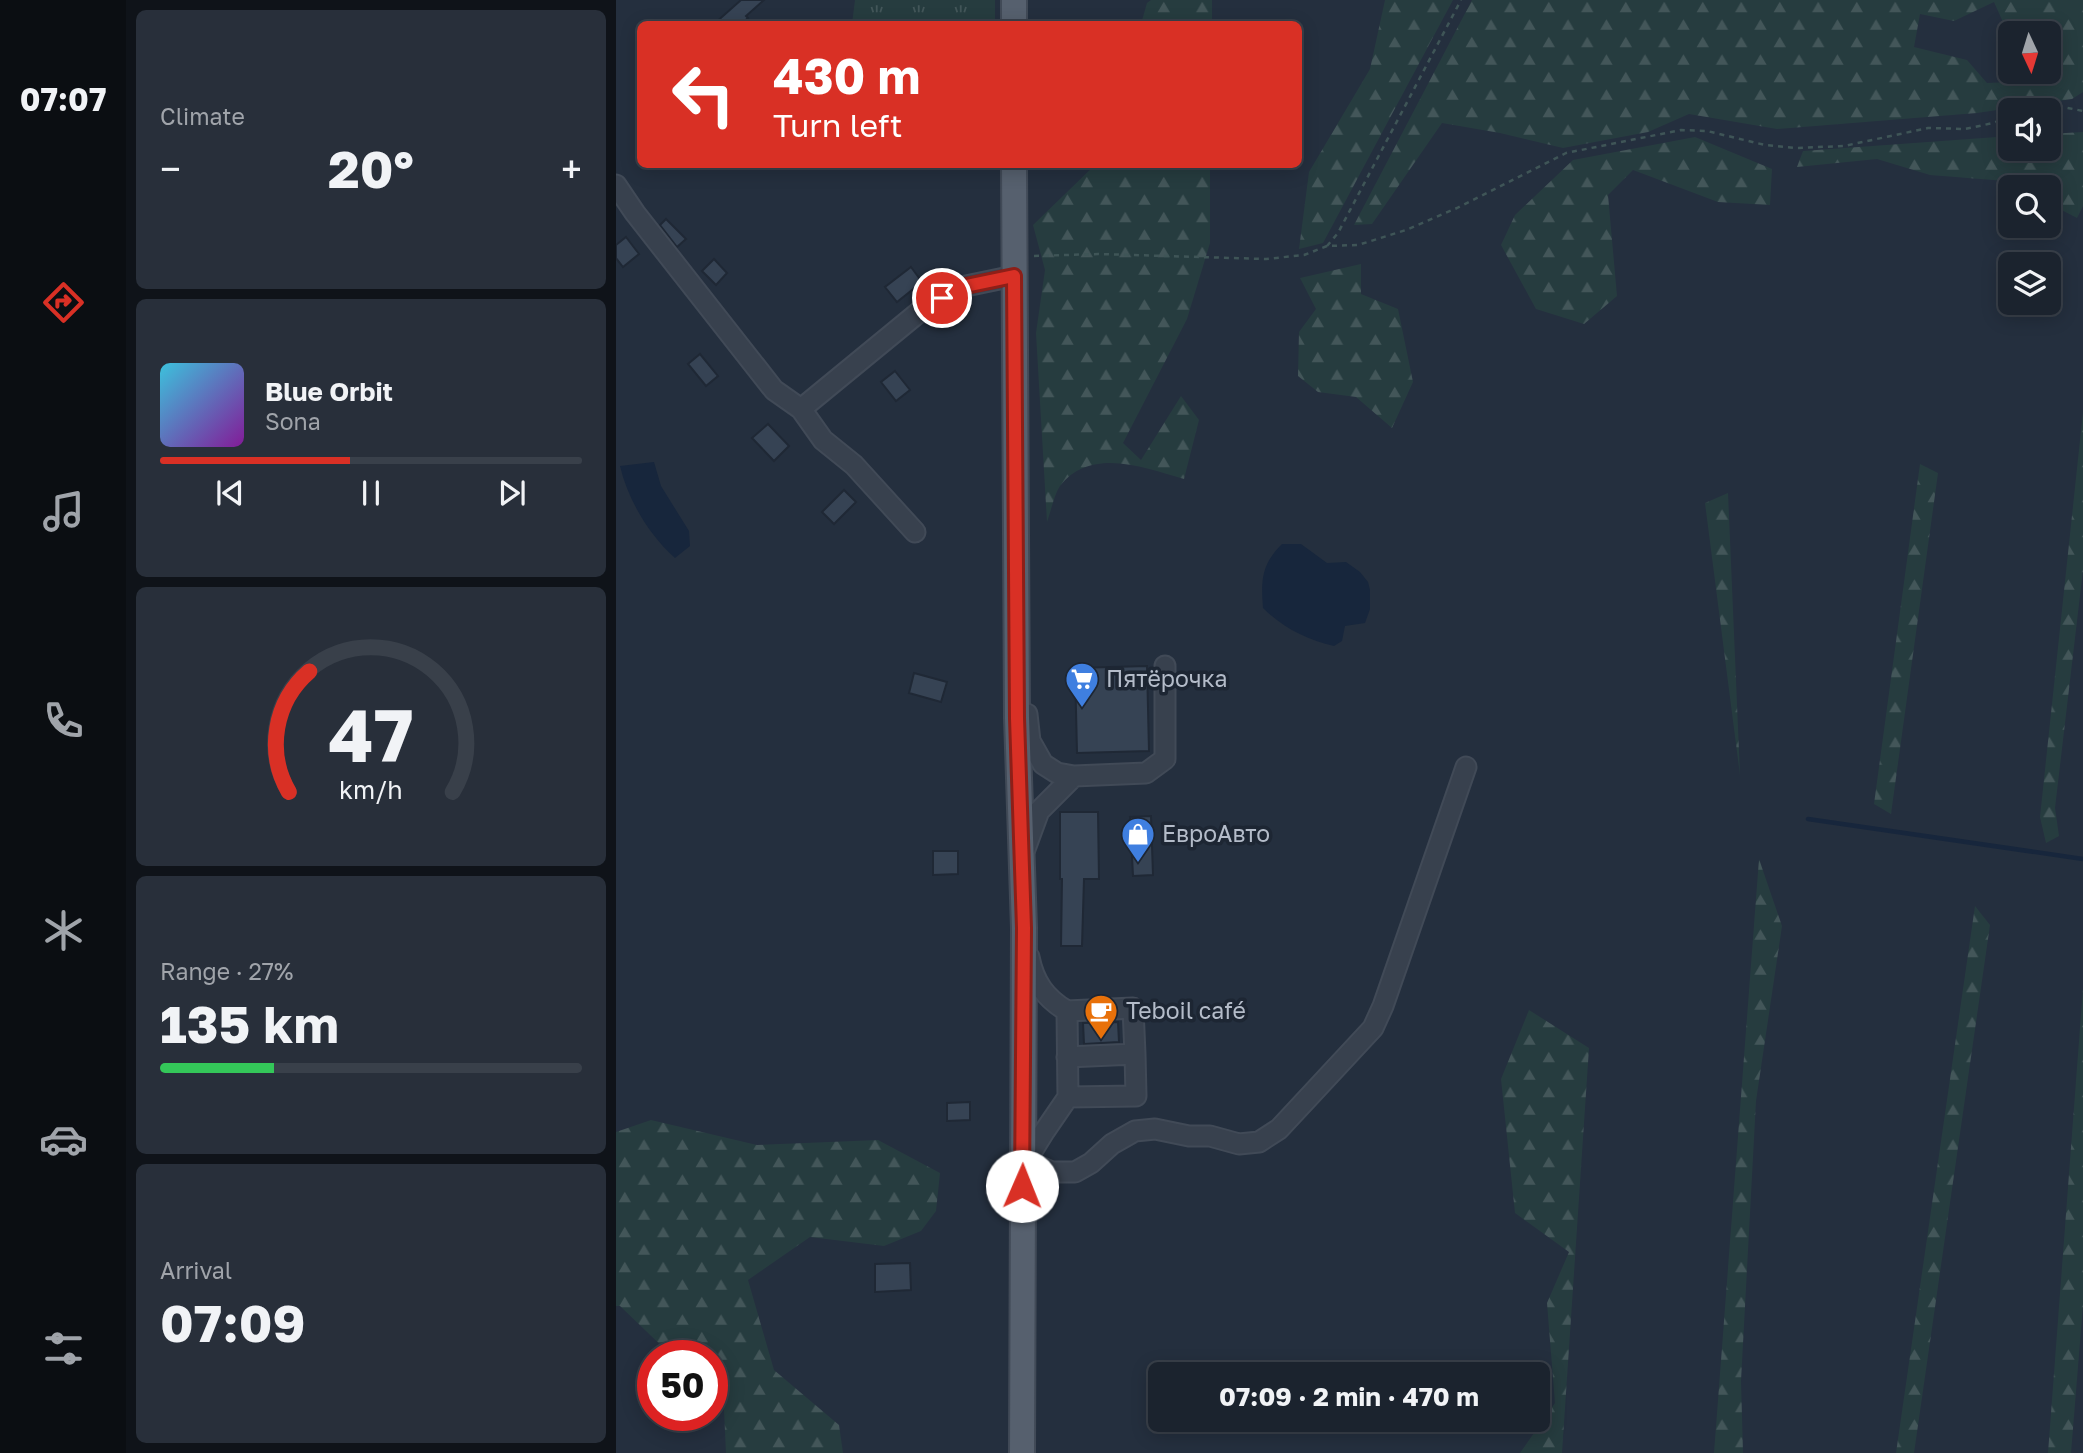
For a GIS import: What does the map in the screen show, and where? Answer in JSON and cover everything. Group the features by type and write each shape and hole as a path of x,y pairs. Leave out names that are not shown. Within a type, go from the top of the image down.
{"main road":[{"path":"1014,0 1014,21"},
{"path":"1014,168 1017,718 1024,928 1022,1453"}],"lane":[{"path":"616,185 635,214 774,390 801,409 823,440 855,466 915,532"},
{"path":"801,409 924,308 961,287 1014,267"},
{"path":"1016,610 1030,741 1043,764 1058,773 1074,776 1146,773 1165,758 1164,666"},
{"path":"1026,1161 1052,1172 1075,1172 1091,1164 1112,1144 1135,1131 1155,1129 1189,1136 1210,1136 1239,1144 1259,1142 1279,1129 1373,1028 1466,767"},
{"path":"1023,881 1026,845 1039,811 1074,776"},
{"path":"1024,928 1036,982 1051,1001 1068,1011 1133,1008 1136,1096 1068,1097"},
{"path":"1022,1186 1026,1161 1068,1097 1068,1011"},
{"path":"1067,1057 1135,1054"}],"path":[{"path":"1327,246 1338,233 1461,0"},
{"path":"2061,107 2083,111"},
{"path":"1014,267 1098,254 1266,260 1304,255 1327,246 1358,245 1406,230 1457,208 1566,153 1681,130 1707,131 1765,145 1795,148 1844,146 1928,128 1965,129 1998,121"}],"green space":[{"path":"855,0 995,0 995,21 852,21"},
{"path":"1151,0 1212,0 1212,21 1142,21 1147,3"},
{"path":"1385,0 1453,0 1323,243 1299,249 1309,172 1370,69"},
{"path":"1472,0 2083,0 2083,92 2072,99 1998,98 1998,110 1977,113 1777,129 1689,114 1648,132 1563,148 1442,123 1372,224 1354,225","holes":["1994,2 2002,21 2062,21 2062,84 1987,83 1967,60 1914,47 1920,14 1954,21"]},
{"path":"2083,132 2083,206 2077,218 2061,210 2061,175 1998,175 1998,180 1930,175 1877,159 1797,167 1803,151 1998,137 1998,161 2061,161 2061,133"},
{"path":"1695,137 1772,169 1770,205 1718,202 1633,170 1608,195 1617,296 1584,324 1536,309 1501,245 1515,215 1573,160"},
{"path":"1092,168 1210,168 1210,243 1187,319 1123,443 1141,460 1181,396 1199,420 1184,479 1119,463 1087,466 1060,486 1047,522 1036,333 1045,270 1033,225"},
{"path":"1361,264 1361,294 1398,309 1413,382 1392,428 1356,397 1318,392 1298,376 1299,332 1316,309 1300,278"},
{"path":"2083,412 2083,570 2055,808 2059,836 2046,843 2040,817"},
{"path":"1920,464 1938,473 1891,814 1874,804"},
{"path":"1728,493 1740,775 1705,503"},
{"path":"1759,859 1782,926 1756,1101 1741,1381 1743,1453 1714,1453"},
{"path":"1975,906 1990,925 1914,1453 1896,1453"},
{"path":"2083,988 2083,1305 2071,1453 2048,1453"},
{"path":"1529,1010 1589,1048 1562,1453 1520,1453 1535,1432 1550,1432 1550,1410 1555,1403 1547,1303 1569,1252 1515,1213 1501,1079"},
{"path":"651,1120 757,1145 878,1140 940,1173 936,1211 921,1231 884,1246 810,1237 748,1280 774,1370 839,1425 843,1453 726,1453 728,1340 655,1340 620,1306 616,1306 616,1132"}],"water":[{"path":"654,462 661,486 689,531 690,546 675,558 641,516 628,491 620,466"},
{"path":"1282,544 1301,544 1327,563 1346,562 1360,572 1368,582 1370,590 1370,609 1365,623 1345,626 1342,641 1334,646 1296,632 1263,608 1262,589 1266,566"}],"building":[{"path":"741,0 764,0 746,16 748,18 744,21 717,21"},
{"path":"666,219 686,239 677,247 660,225"},
{"path":"626,237 639,254 623,267 616,258 616,245"},
{"path":"714,259 727,273 716,285 702,271"},
{"path":"911,267 922,282 897,302 885,287"},
{"path":"700,354 718,376 706,386 688,364"},
{"path":"895,371 910,390 896,401 881,382"},
{"path":"768,424 789,446 774,461 752,438"},
{"path":"844,490 856,502 834,524 822,512"},
{"path":"1147,666 1149,751 1077,753 1075,668"},
{"path":"914,673 947,682 941,702 909,693"},
{"path":"1060,812 1098,812 1099,879 1084,879 1082,946 1061,946"},
{"path":"1151,816 1153,875 1133,876 1130,817"},
{"path":"933,851 958,851 958,874 933,875"},
{"path":"1118,1022 1119,1042 1084,1044 1083,1023"},
{"path":"970,1102 970,1120 947,1121 947,1103"},
{"path":"910,1263 911,1290 875,1292 875,1264"}],"waterway":[{"path":"1808,819 2083,859"}],"place":[{"name":"Пятёрочка","path":"1082,709"},
{"name":"ЕвроАвто","path":"1138,864"},
{"name":"Teboil café","path":"1101,1041"}],"route":[{"path":"942,298 961,287 1014,276 1017,718 1024,928 1022,1186"}]}
